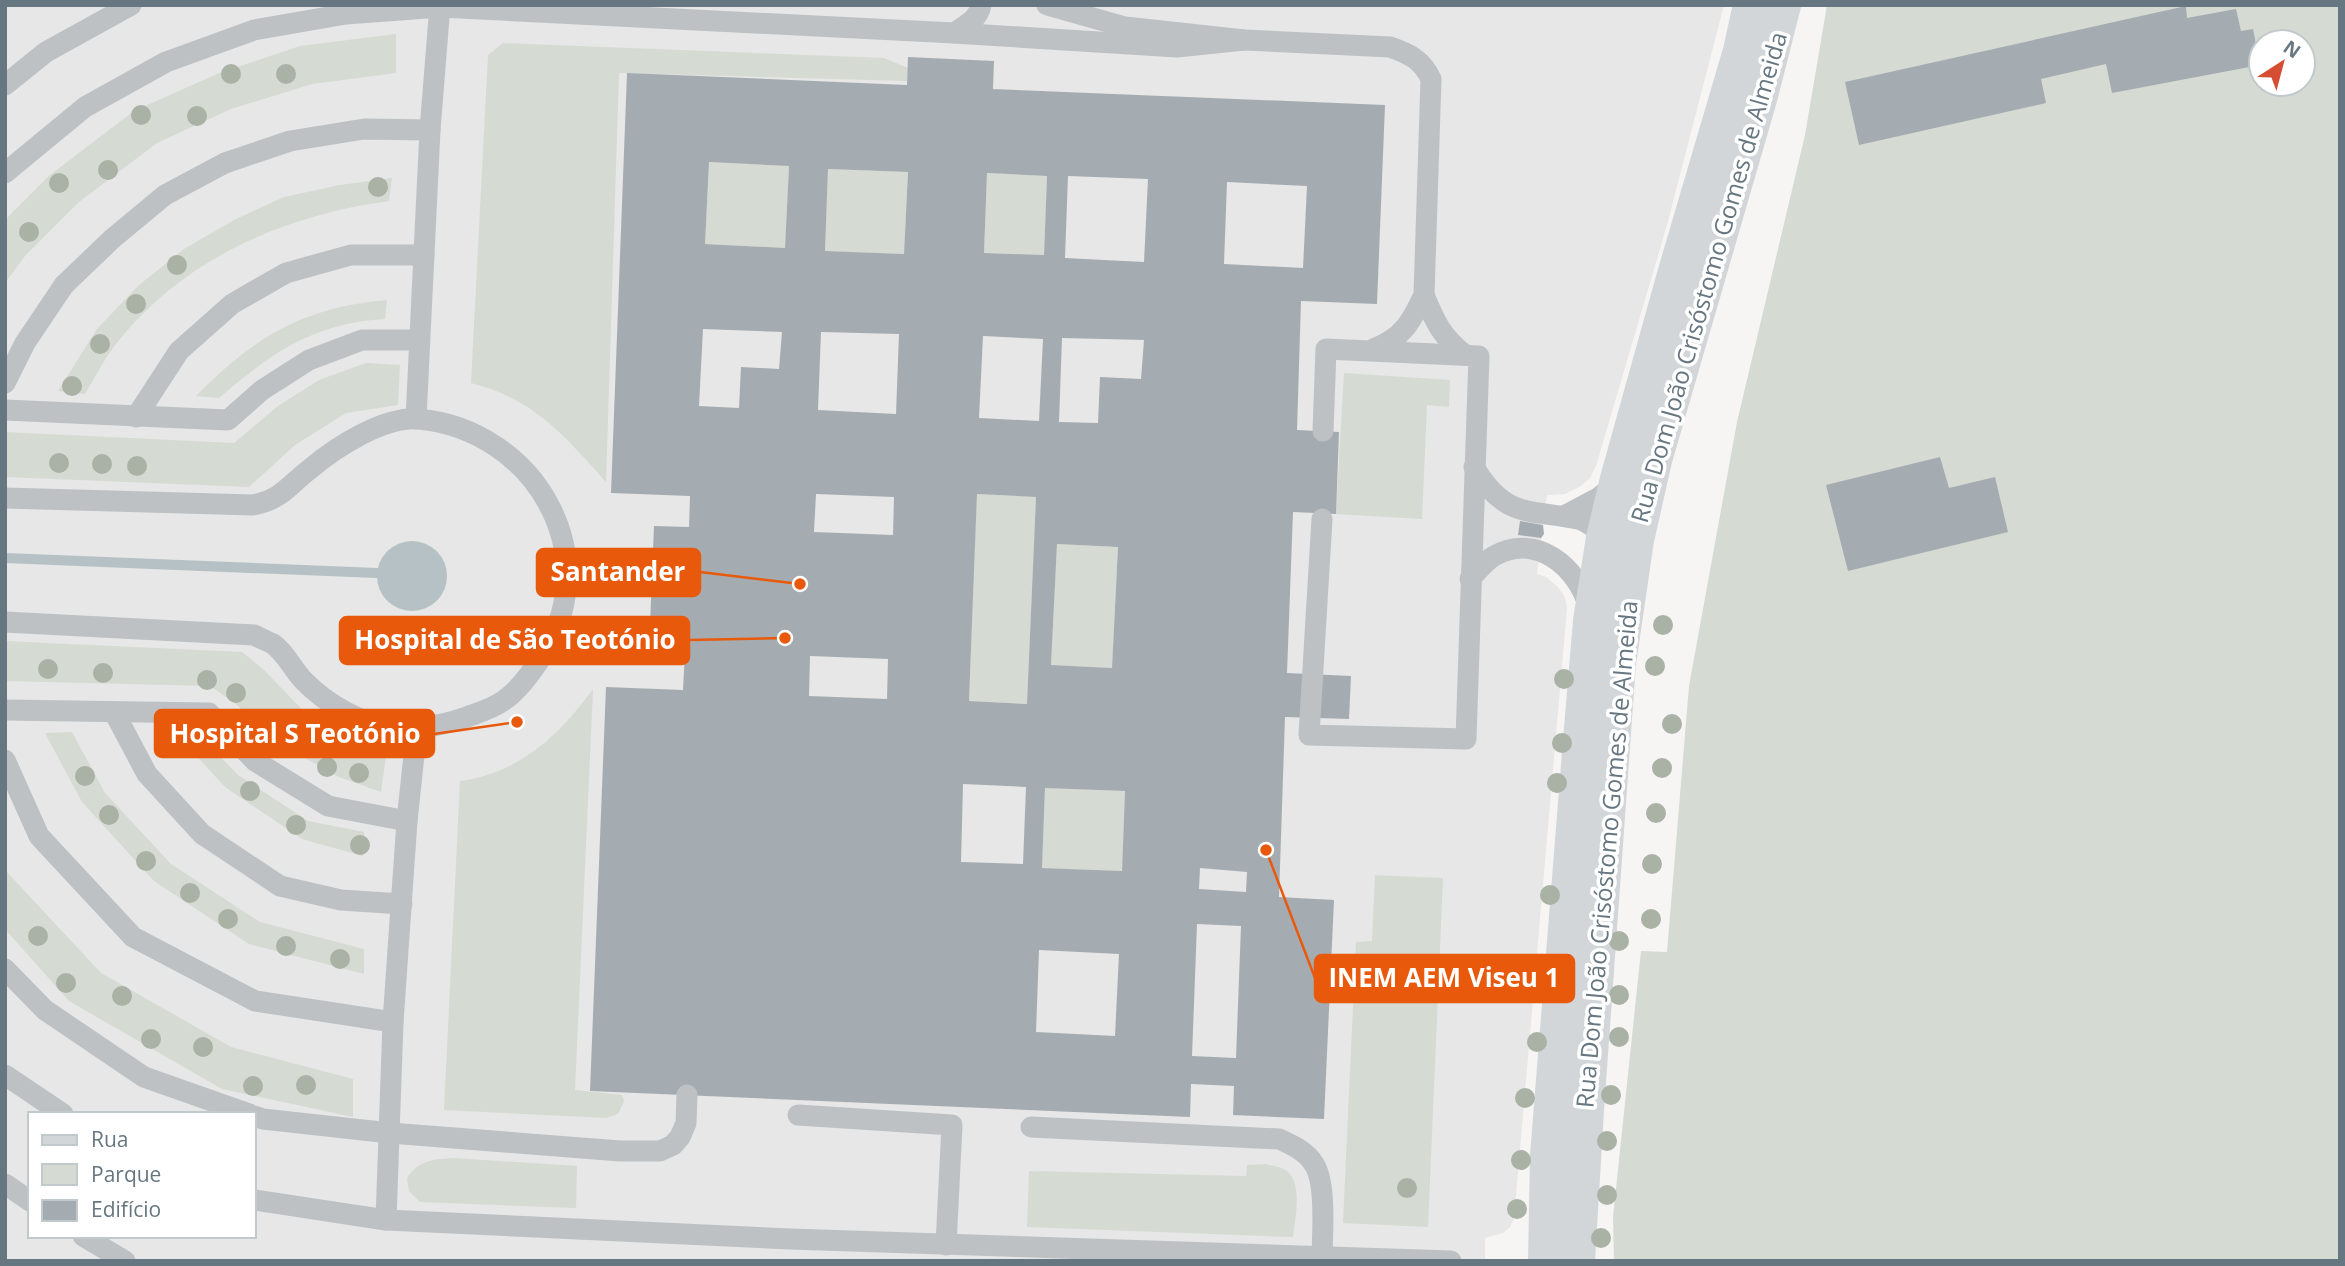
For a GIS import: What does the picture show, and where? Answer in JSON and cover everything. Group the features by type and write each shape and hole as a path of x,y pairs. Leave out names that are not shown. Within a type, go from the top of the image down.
{"street":[{"name":"Rua Dom João Crisóstomo Gomes de Almeida","path":"1547,1261 1549,1156 1592,621 1605,538 1619,479 1742,51 1752,5"},
{"name":"Rua Dom João Crisóstomo Gomes de Almeida","path":"1576,1261 1617,663 1635,540 1653,460 1758,99 1782,5"}],"lane":[{"path":"5,85 46,52 131,5"},
{"path":"954,33 973,21 980,13 981,5"},
{"path":"1047,5 1125,27 1244,40 1390,47 1411,54 1425,66 1431,79 1424,295 1411,322 1399,335 1386,345 1370,351"},
{"path":"416,419 430,130 440,6"},
{"path":"5,173 85,107 166,62 254,30 346,14 440,6 1177,47 1244,40"},
{"path":"5,383 25,343 64,285 112,239 165,195 225,163 290,141 364,129 430,130"},
{"path":"136,417 179,351 232,304 286,273 351,255 424,255"},
{"path":"1424,295 1448,342 1465,355"},
{"path":"5,410 228,420 262,390 309,360 362,340 419,340"},
{"path":"1322,519 1309,735 1466,738 1479,356 1326,349 1323,431"},
{"path":"5,498 254,505 269,503 339,446 364,432 416,419 451,425 487,440 515,460 539,486 555,516 564,542 567,569 565,599 556,633 525,680 504,701 445,725 384,727 352,715 327,700 303,680 274,645 254,635 5,622"},
{"path":"1474,467 1498,499 1513,509 1583,520 1613,547 1615,561 1606,614 1617,663"},
{"path":"1564,516 1598,498 1619,479"},
{"path":"1470,579 1486,561 1496,555 1523,548 1540,551 1552,556 1571,571 1584,590 1592,621"},
{"path":"5,710 209,713 255,761 328,806 407,821"},
{"path":"114,712 147,774 202,834 280,886 341,900 402,904"},
{"path":"386,1220 393,1022 416,727"},
{"path":"5,760 38,836 133,937 255,1000 393,1022"},
{"path":"5,969 45,1010 144,1077 243,1112"},
{"path":"5,1075 60,1112"},
{"path":"256,1117 390,1133 620,1152 660,1151 680,1137 686,1123 687,1095"},
{"path":"798,1115 952,1125 946,1245"},
{"path":"1031,1127 1279,1139 1302,1151 1315,1164 1321,1187 1322,1259"},
{"path":"5,1184 28,1200"},
{"path":"256,1200 386,1220 946,1245 1451,1261"},
{"path":"86,1238 125,1261"}],"shaded area":[{"path":"5,5 1724,5 1667,225 1596,466 1590,478 1581,486 1565,494 1547,495 1537,574 1546,577 1558,587 1565,597 1567,608 1514,1218 1503,1233 1485,1238 1485,1261 5,1261"},
{"path":"405,541 419,541 432,547 441,556 447,576 445,589 437,601 419,611 405,611 392,605 383,596 377,583 377,569 383,556 392,547"}],"green space":[{"path":"1827,5 2340,5 2340,1261 1614,1261 1613,1217 1641,951 1667,952 1689,686 1737,422 1805,135"},
{"path":"396,34 396,73 312,84 231,109 157,143 79,202 25,256 5,283 5,220 50,175 134,111 217,74 300,46"},
{"path":"503,43 884,58 908,68 907,81 619,73 606,482 561,434 530,409 493,390 471,383 488,55"},
{"path":"709,162 789,166 785,248 705,244"},
{"path":"828,169 908,172 904,254 825,251"},
{"path":"987,173 1047,176 1044,255 984,253"},
{"path":"392,178 389,201 313,217 276,229 207,263 147,310 115,345 85,394 58,391 97,329 138,286 184,249 236,219 284,197 340,185"},
{"path":"387,300 385,319 336,327 315,334 276,354 219,398 196,396 239,357 282,328 330,310"},
{"path":"366,363 400,365 398,405 346,413 295,445 249,487 5,477 5,432 234,443 278,406 319,380"},
{"path":"1344,373 1450,380 1449,407 1427,405 1422,519 1336,514"},
{"path":"977,494 1036,497 1027,704 969,701"},
{"path":"1057,544 1118,547 1112,668 1051,665"},
{"path":"5,641 242,652 263,669 319,727 345,739 387,749 381,792 339,777 271,739 236,704 210,686 5,681"},
{"path":"593,689 575,1090 622,1095 624,1101 618,1114 606,1118 444,1110 460,781 501,770 536,750 552,737"},
{"path":"72,732 105,793 171,864 260,922 364,949 364,974 249,944 154,881 82,802 45,733"},
{"path":"203,739 238,775 308,821 364,832 363,856 302,839 225,787 182,740"},
{"path":"1045,788 1125,791 1122,871 1042,868"},
{"path":"5,870 101,973 231,1047 353,1079 353,1117 222,1089 69,1001 5,929"},
{"path":"1375,875 1443,878 1428,1227 1343,1223 1356,942 1372,941"},
{"path":"454,1158 577,1166 576,1208 420,1202 409,1191 407,1178 417,1167 434,1160"},
{"path":"1266,1164 1287,1171 1295,1184 1297,1202 1293,1237 1027,1227 1029,1171 1246,1176 1247,1165"}],"building":[{"path":"2186,6 2187,18 2236,9 2241,31 2247,30 2247,67 2112,93 2106,64 2041,79 2046,103 1859,145 1845,82"},
{"path":"908,57 994,61 993,89 1385,105 1377,304 1301,301 1297,430 1339,432 1336,514 1293,512 1287,673 1351,676 1349,719 1285,717 1279,897 1334,900 1324,1119 1233,1115 1234,1086 1191,1084 1190,1117 590,1091 606,687 683,690 685,651 649,650 654,526 689,527 690,496 611,493 627,73 907,85","holes":["709,162 789,166 785,248 705,244","828,169 908,172 904,254 825,251","987,173 1047,176 1044,255 984,253","1068,176 1148,179 1144,262 1065,258","1227,182 1307,186 1303,268 1224,264","703,329 782,332 779,369 741,367 739,408 699,406","821,332 899,334 896,414 818,410","983,336 1043,339 1039,421 979,418","1062,338 1144,340 1141,379 1100,377 1098,423 1059,422","816,494 894,497 893,535 814,532","977,494 1036,497 1027,704 969,701","1057,544 1118,547 1112,668 1051,665","810,656 888,659 887,699 809,696","963,784 1026,787 1023,864 961,862","1045,788 1125,791 1122,871 1042,868","1200,868 1247,872 1246,892 1199,889","1197,924 1241,926 1236,1058 1192,1056","1039,950 1119,954 1115,1036 1036,1032"]},
{"path":"1940,457 1949,488 1995,477 2008,532 1848,571 1826,485"},
{"path":"1520,521 1543,525 1544,534 1541,538 1518,535"}],"waterway":[{"path":"5,558 377,573"}],"place":[{"name":"Santander","path":"800,584"},
{"name":"Hospital de São Teotónio","path":"785,638"},
{"name":"Hospital S Teotónio","path":"517,722"},
{"name":"INEM AEM Viseu 1","path":"1266,850"}]}
